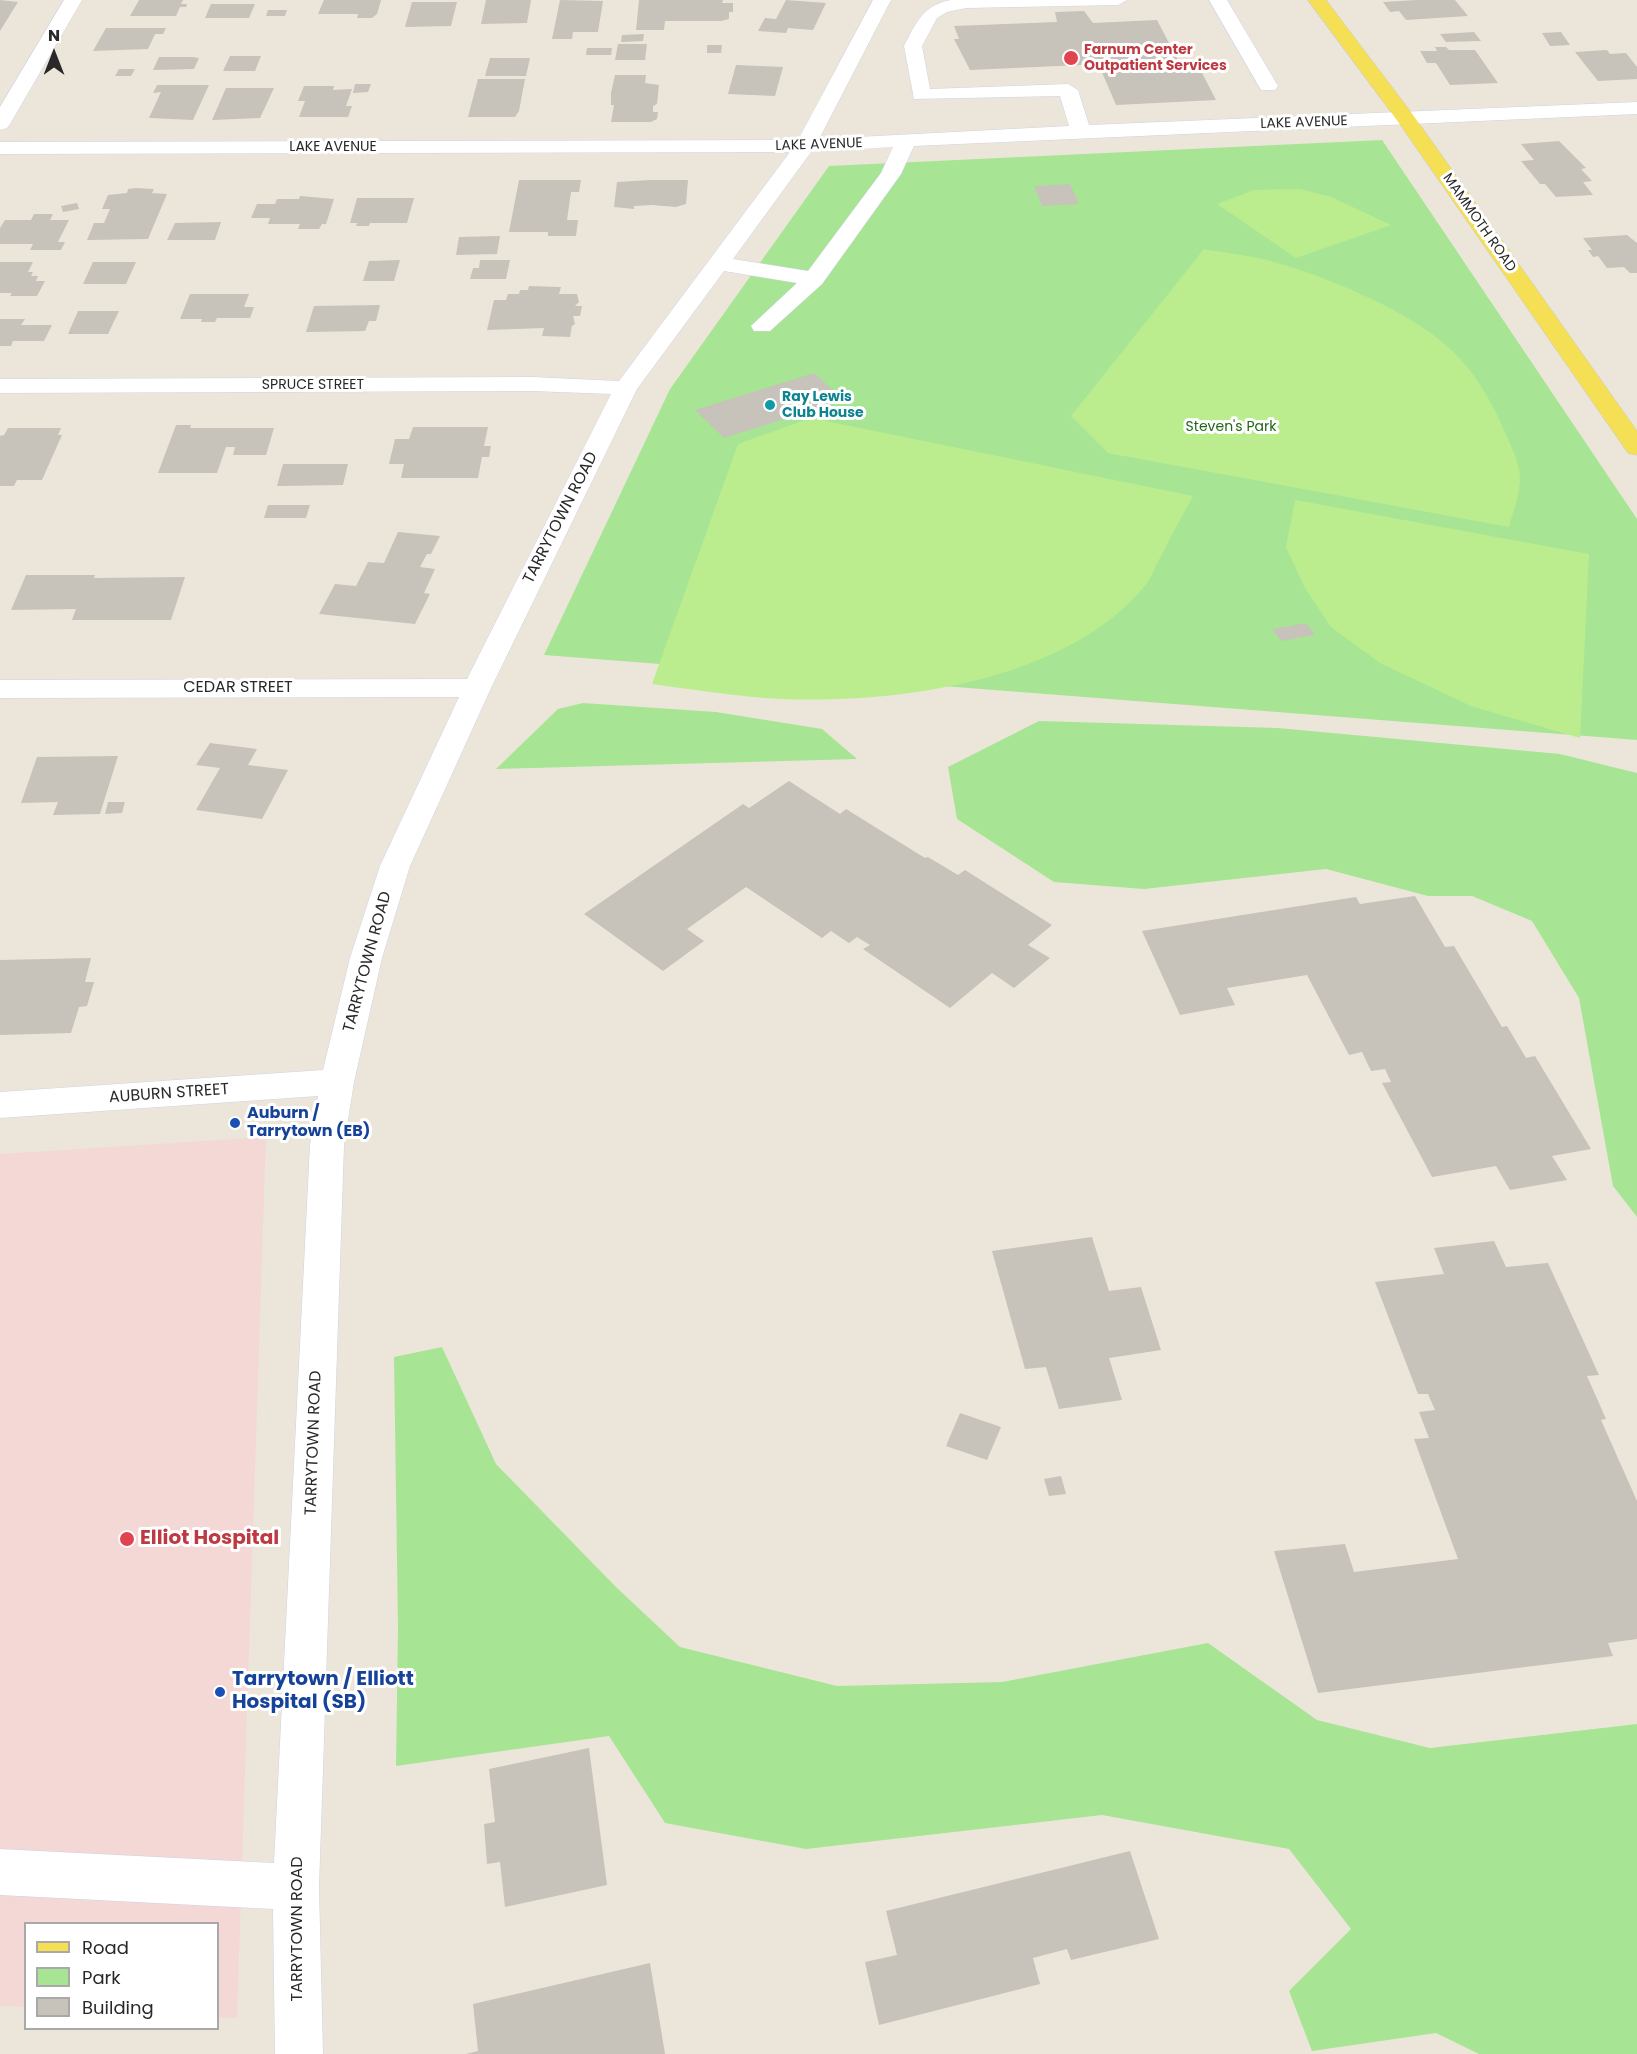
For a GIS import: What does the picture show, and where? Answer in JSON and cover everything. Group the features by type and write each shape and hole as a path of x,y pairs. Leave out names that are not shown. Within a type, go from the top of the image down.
{"main road":[{"name":"MAMMOTH ROAD","path":"1317,0 1406,119 1637,448"}],"street":[{"path":"0,124 73,0"},
{"name":"TARRYTOWN ROAD","path":"299,2054 296,1887 327,1146 337,1082 366,958 395,866 477,688 626,388 805,146 886,44 882,0"},
{"path":"1081,131 1068,90 921,95 886,44 942,7 966,3 1119,0"},
{"path":"1218,0 1268,86"},
{"name":"LAKE AVENUE","path":"0,148 805,146 1081,131 1637,108"},
{"path":"762,326 814,279 891,174 906,141"},
{"path":"718,263 814,279"},
{"name":"SPRUCE STREET","path":"0,386 532,384 626,388"},
{"name":"CEDAR STREET","path":"0,689 477,688"},
{"name":"AUBURN STREET","path":"0,1105 337,1082"},
{"path":"0,1872 296,1887"}],"shaded area":[{"name":"Elliot Hospital","path":"266,1137 237,2018 219,2017 219,1922 24,1922 24,2007 0,2006 0,1154"}],"green space":[{"name":"Steven's Park","path":"1382,140 1637,519 1637,740 544,655 670,389 829,166"},
{"path":"1300,189 1331,197 1391,225 1296,258 1217,204 1254,190"},
{"path":"1204,249 1267,260 1337,284 1410,320 1431,333 1457,355 1487,397 1517,460 1520,484 1509,527 1108,453 1071,416"},
{"path":"811,418 1193,496 1143,588 1108,621 1066,647 1019,668 968,682 915,692 863,698 812,700 765,698 652,684 738,444"},
{"path":"1295,500 1589,554 1580,738 1471,706 1380,663 1331,627 1305,588 1286,547"},
{"path":"583,703 716,712 822,729 857,759 496,769 558,709"},
{"path":"1039,721 1278,728 1560,754 1637,773 1637,1217 1613,1186 1579,998 1532,921 1472,896 1428,896 1326,869 1144,889 1054,882 957,819 948,767"},
{"path":"442,1347 496,1464 616,1587 680,1647 837,1686 1002,1682 1208,1643 1317,1720 1430,1748 1637,1724 1637,2054 1479,2054 1436,2033 1312,2051 1289,1991 1351,1929 1289,1849 1102,1815 806,1849 665,1823 609,1736 396,1766 398,1628 394,1357"}],"building":[{"path":"0,0 18,2 0,31"},
{"path":"139,0 183,0 181,4 187,4 186,7 180,7 176,16 130,16"},
{"path":"324,0 381,0 377,14 372,18 357,18 358,14 318,14"},
{"path":"486,0 531,0 527,23 481,24"},
{"path":"560,0 603,1 598,32 573,32 572,39 552,39"},
{"path":"639,0 723,0 722,3 733,3 733,12 729,12 729,19 721,21 665,21 664,30 636,30"},
{"path":"786,0 826,3 813,30 788,28 786,33 758,31 765,18 776,19"},
{"path":"1455,0 1468,16 1406,20 1399,11 1390,12 1383,2"},
{"path":"412,2 457,2 451,26 405,27"},
{"path":"211,4 255,4 249,18 205,18"},
{"path":"268,10 287,10 285,16 266,16"},
{"name":"Farnum Center Outpatient Services","path":"1084,11 1093,23 1157,20 1182,68 1199,67 1216,100 1116,105 1101,70 1128,69 1125,63 970,70 954,39 959,39 954,26 1057,22 1055,12"},
{"path":"106,28 166,28 163,34 155,34 148,49 93,51"},
{"path":"1474,32 1481,41 1446,42 1440,34"},
{"path":"1561,32 1570,45 1550,46 1542,33"},
{"path":"644,34 643,41 621,42 622,35"},
{"path":"618,44 647,44 645,60 615,60"},
{"path":"707,45 722,45 721,53 707,53"},
{"path":"1435,47 1446,47 1449,50 1475,50 1498,83 1450,85 1436,63 1427,63 1420,51 1437,51"},
{"path":"587,48 612,48 611,55 586,55"},
{"path":"1607,50 1610,54 1626,53 1637,67 1637,79 1598,81 1575,52"},
{"path":"230,56 261,56 255,71 223,71"},
{"path":"159,57 199,58 194,69 153,70"},
{"path":"490,58 530,58 526,76 485,76"},
{"path":"736,65 783,67 775,96 728,94"},
{"path":"119,69 135,69 131,76 115,76"},
{"path":"615,75 646,75 645,83 659,85 657,104 653,106 653,112 658,112 657,119 651,122 611,122 614,105 611,105 611,93"},
{"path":"478,79 525,79 519,111 515,117 468,117"},
{"path":"355,84 371,84 368,92 353,93"},
{"path":"157,85 209,85 193,120 149,118 161,92 153,93"},
{"path":"304,86 334,86 333,90 352,89 346,106 352,106 348,117 299,117 305,101 298,101"},
{"path":"226,88 274,88 260,118 212,120"},
{"path":"1559,141 1586,168 1581,169 1592,181 1583,182 1593,195 1556,197 1545,184 1540,184 1521,161 1534,160 1521,144"},
{"path":"519,180 581,180 579,192 571,192 567,220 578,220 576,236 548,236 548,232 509,232"},
{"path":"688,180 686,204 676,207 634,206 634,209 614,207 617,182"},
{"path":"1070,184 1079,204 1042,206 1034,186"},
{"path":"128,189 154,189 152,193 167,194 148,239 87,240 94,223 104,223 110,209 102,209 108,195 127,193"},
{"path":"300,196 334,199 326,224 322,224 319,229 298,229 300,224 268,224 270,218 251,218 257,204 275,204 277,199 299,199"},
{"path":"357,198 414,198 407,223 370,223 369,226 356,226 357,223 350,223"},
{"path":"77,203 79,209 63,212 61,206"},
{"path":"34,214 53,214 50,220 69,220 58,242 65,242 61,250 30,250 33,244 0,244 0,228 5,220 31,220"},
{"path":"221,222 215,240 167,240 175,223"},
{"path":"1627,235 1637,243 1637,273 1630,273 1624,267 1607,268 1598,256 1593,257 1588,250 1592,250 1583,238"},
{"path":"500,236 497,254 456,255 459,237"},
{"path":"400,260 394,281 363,281 369,261"},
{"path":"480,260 510,260 506,279 470,279 473,268 479,268"},
{"path":"0,262 33,262 28,272 33,272 31,276 38,276 36,281 45,281 37,296 10,296 12,293 0,293"},
{"path":"93,262 136,262 126,284 83,284"},
{"path":"529,286 561,287 559,294 577,294 579,302 575,306 582,306 580,316 573,316 575,324 572,326 570,337 542,336 544,328 487,330 494,300 506,300 508,294 519,294 520,290 528,290"},
{"path":"190,294 249,294 244,307 254,307 250,318 217,318 215,322 201,322 202,319 180,319"},
{"path":"380,305 376,321 369,321 365,331 306,332 314,306"},
{"path":"78,311 119,311 108,334 68,334"},
{"path":"0,319 25,319 21,325 52,325 44,341 13,341 11,346 0,346"},
{"name":"Ray Lewis Club House","path":"814,373 844,400 724,438 695,410"},
{"path":"176,425 191,425 190,428 274,428 266,455 233,455 235,447 226,447 217,473 158,473"},
{"path":"413,427 488,427 484,446 491,446 489,457 482,457 478,478 401,478 404,464 389,464 395,439 409,439"},
{"path":"8,428 61,428 58,435 62,435 42,480 17,480 14,486 0,486 0,436 4,435"},
{"path":"283,464 348,464 343,485 277,486"},
{"path":"268,505 310,505 306,518 264,518"},
{"path":"398,532 440,536 431,554 427,554 420,567 435,569 424,593 430,594 415,624 319,614 335,584 356,586 368,562 384,563"},
{"path":"26,575 95,575 94,578 185,577 171,620 72,620 76,609 11,610"},
{"path":"1306,623 1315,635 1281,641 1272,629"},
{"path":"210,743 257,749 248,765 288,770 262,819 196,810 220,768 196,765"},
{"path":"118,756 100,814 53,815 58,802 21,803 37,757"},
{"path":"789,781 840,814 846,809 925,858 928,857 958,875 965,870 1052,925 1028,945 1050,958 1014,988 992,973 950,1008 863,949 870,945 857,937 849,943 831,931 822,938 746,887 687,929 704,941 663,971 584,914 743,804 749,808"},
{"path":"108,802 125,802 122,813 105,814"},
{"path":"1415,896 1445,947 1454,946 1502,1027 1507,1026 1526,1058 1535,1056 1591,1149 1552,1156 1567,1180 1510,1190 1496,1166 1432,1177 1382,1083 1391,1082 1385,1069 1371,1071 1362,1052 1349,1055 1307,975 1227,988 1235,1005 1180,1015 1142,931 1356,897 1360,904"},
{"path":"91,958 85,982 94,982 87,1006 79,1007 71,1033 0,1035 0,960"},
{"path":"1092,1237 1109,1291 1141,1287 1161,1350 1109,1358 1122,1400 1059,1409 1046,1367 1025,1369 992,1251"},
{"path":"1494,1241 1506,1267 1548,1263 1599,1375 1587,1376 1606,1419 1601,1420 1637,1501 1637,1639 1608,1643 1613,1656 1318,1693 1274,1551 1345,1544 1354,1572 1458,1559 1414,1439 1429,1438 1419,1412 1435,1410 1428,1394 1418,1394 1375,1282 1444,1274 1434,1248"},
{"path":"960,1413 1001,1427 987,1460 946,1446"},
{"path":"1061,1476 1066,1494 1049,1496 1044,1479"},
{"path":"589,1748 607,1885 505,1907 500,1862 487,1864 484,1824 495,1822 489,1769"},
{"path":"1130,1851 1159,1939 1071,1960 1067,1949 1033,1958 1040,1984 879,2025 865,1962 897,1955 886,1911"},
{"path":"650,1963 665,2054 466,2054 478,2051 473,2004"}],"place":[{"name":"Farnum Center Outpatient Services","path":"1071,58"},
{"name":"Ray Lewis Club House","path":"770,405"},
{"name":"Auburn / Tarrytown (EB)","path":"235,1123"},
{"name":"Elliot Hospital","path":"127,1539"},
{"name":"Tarrytown / Elliott Hospital (SB)","path":"220,1692"}]}
